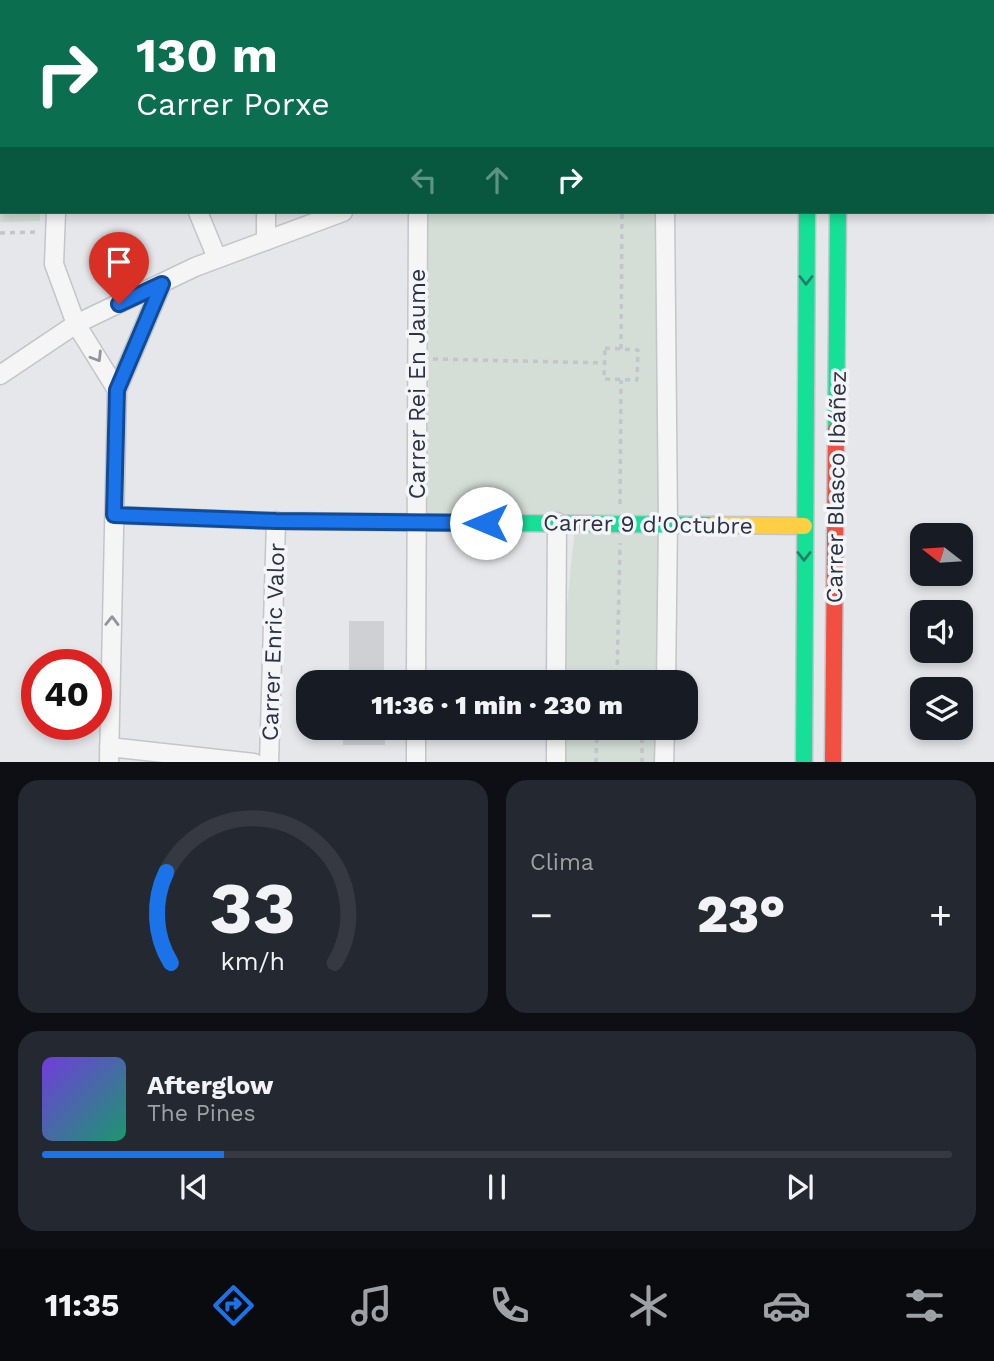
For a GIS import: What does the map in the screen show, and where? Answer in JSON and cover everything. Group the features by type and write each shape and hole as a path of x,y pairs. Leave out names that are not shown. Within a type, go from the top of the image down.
{"street":[{"path":"55,214 54,264 76,324 117,390"},
{"path":"199,214 218,258"},
{"path":"266,214 266,241"},
{"path":"0,375 76,324 218,258 338,214"},
{"name":"Carrer Rei En Jaume","path":"416,670 418,214"},
{"path":"665,214 668,523 666,670"},
{"name":"Carrer Blasco Ibáñez","path":"804,762 807,214"},
{"name":"Carrer Blasco Ibáñez","path":"833,762 838,214"},
{"path":"162,284 117,390 109,755 254,762"},
{"name":"Carrer 9 d'Octubre","path":"114,515 276,521 804,526"},
{"name":"Carrer Enric Valor","path":"269,762 276,521"},
{"path":"556,670 557,522"},
{"path":"416,740 416,762"},
{"path":"556,740 556,762"},
{"path":"664,762 665,740"}],"path":[{"path":"621,349 622,214"},
{"path":"0,233 55,231"},
{"path":"605,348 638,349 637,380 604,379 605,363 605,348"},
{"path":"417,359 605,363"},
{"path":"596,762 597,740"},
{"path":"642,740 642,762"}],"shaded area":[{"path":"0,214 40,214 40,221 0,222"},
{"path":"428,214 657,214 662,670 560,670 575,528 427,527"},
{"path":"556,740 662,740 663,762 556,762"}],"building":[{"path":"349,621 384,621 384,670 349,670"},
{"path":"343,740 385,740 385,745 343,745"}],"traffic: fast":[{"path":"804,762 807,214"},
{"path":"836,430 838,214"},
{"path":"114,515 276,521 713,525"}],"traffic: slow":[{"path":"713,525 804,526"}],"traffic: jam":[{"path":"833,762 836,430"}],"route":[{"path":"119,304 162,284 117,390 114,515 276,521 486,523"}]}
